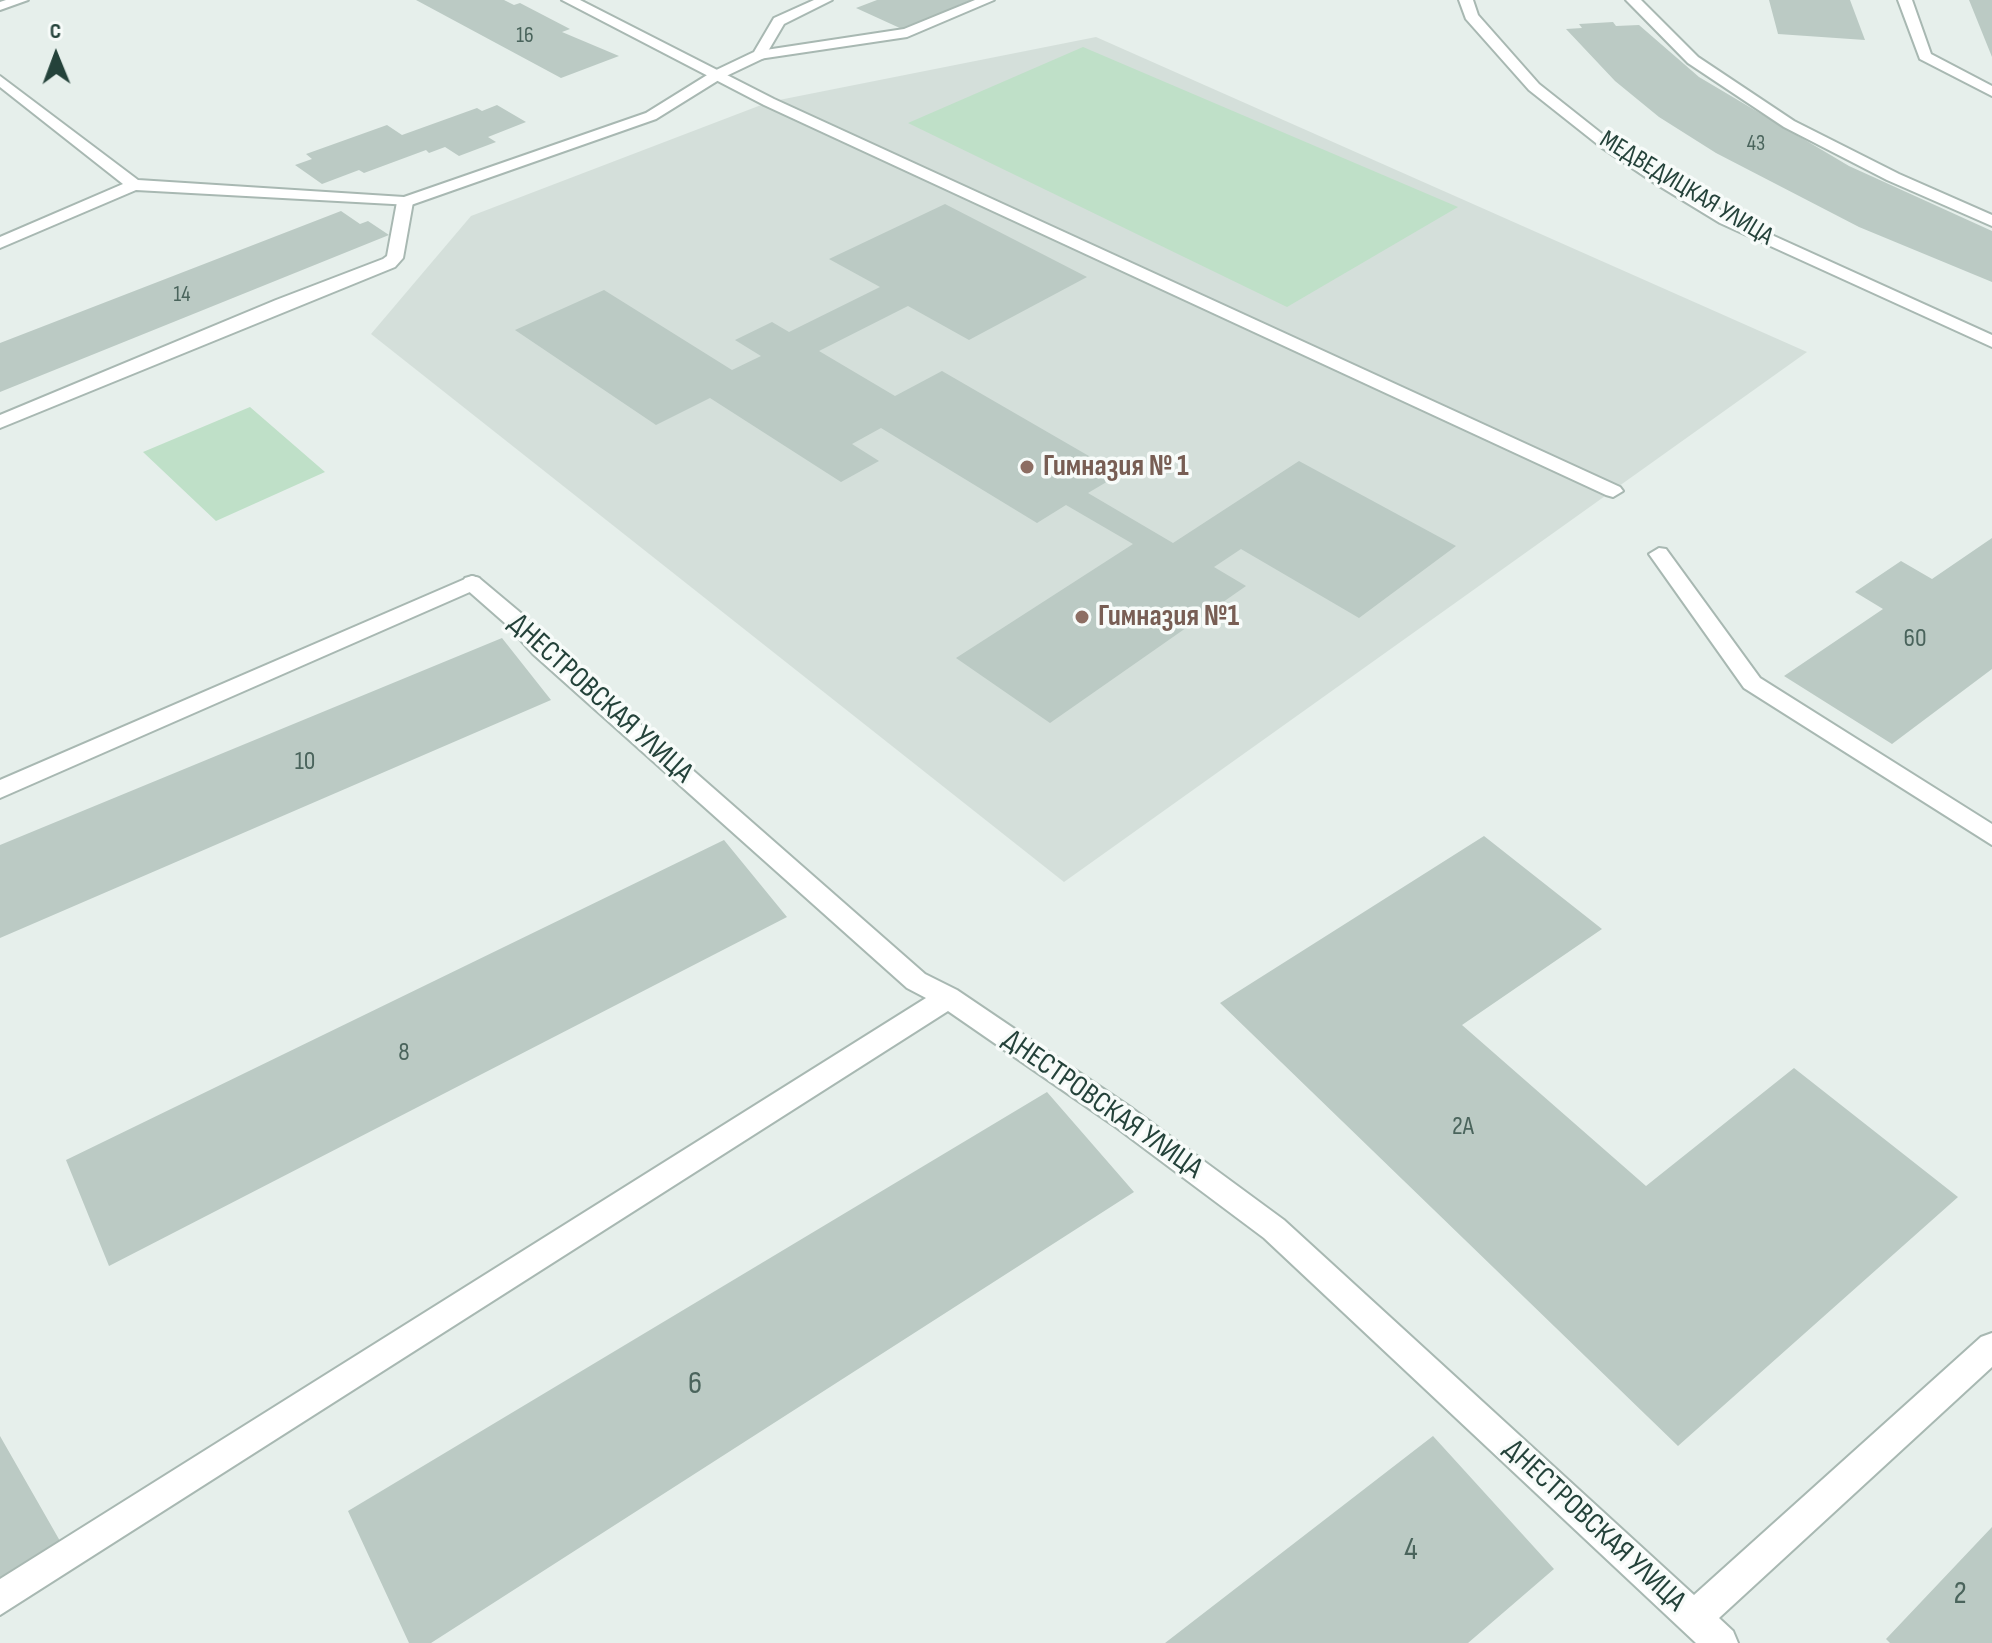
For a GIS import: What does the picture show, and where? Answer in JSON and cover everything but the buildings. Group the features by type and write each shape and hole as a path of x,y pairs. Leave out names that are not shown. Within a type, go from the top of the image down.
{"street":[{"path":"0,6 21,0"},
{"path":"569,0 769,102 1613,491"},
{"path":"759,55 779,21 825,0"},
{"path":"0,243 134,185 405,202 651,116 717,75 759,55 907,33 987,0"},
{"name":"МЕДВЕДИЦКАЯ УЛИЦА","path":"1466,0 1471,16 1534,87 1606,144 1651,174 1726,220 1992,342"},
{"path":"1633,0 1693,60 1789,124 1893,177 1992,221"},
{"path":"1905,0 1925,56 1992,92"},
{"path":"0,80 134,185"},
{"path":"0,422 282,304 389,263 395,258 405,202"},
{"path":"1659,554 1752,683 1992,836"},
{"name":"ДНЕСТРОВСКАЯ УЛИЦА","path":"0,790 472,583 514,619 541,649 916,981 948,997 1123,1117 1274,1229 1721,1643"},
{"path":"0,1598 948,997"},
{"path":"1694,1618 1992,1347"}],"shaded area":[{"name":"Гимназия №1","path":"1096,37 1807,352 1064,882 371,334 471,216 769,102"}],"green space":[{"path":"1083,47 1458,207 1287,307 908,123"},
{"path":"250,407 325,472 216,521 143,452"}],"place":[{"name":"Гимназия № 1","path":"1027,467"},
{"name":"Гимназия №1","path":"1082,617"}]}
